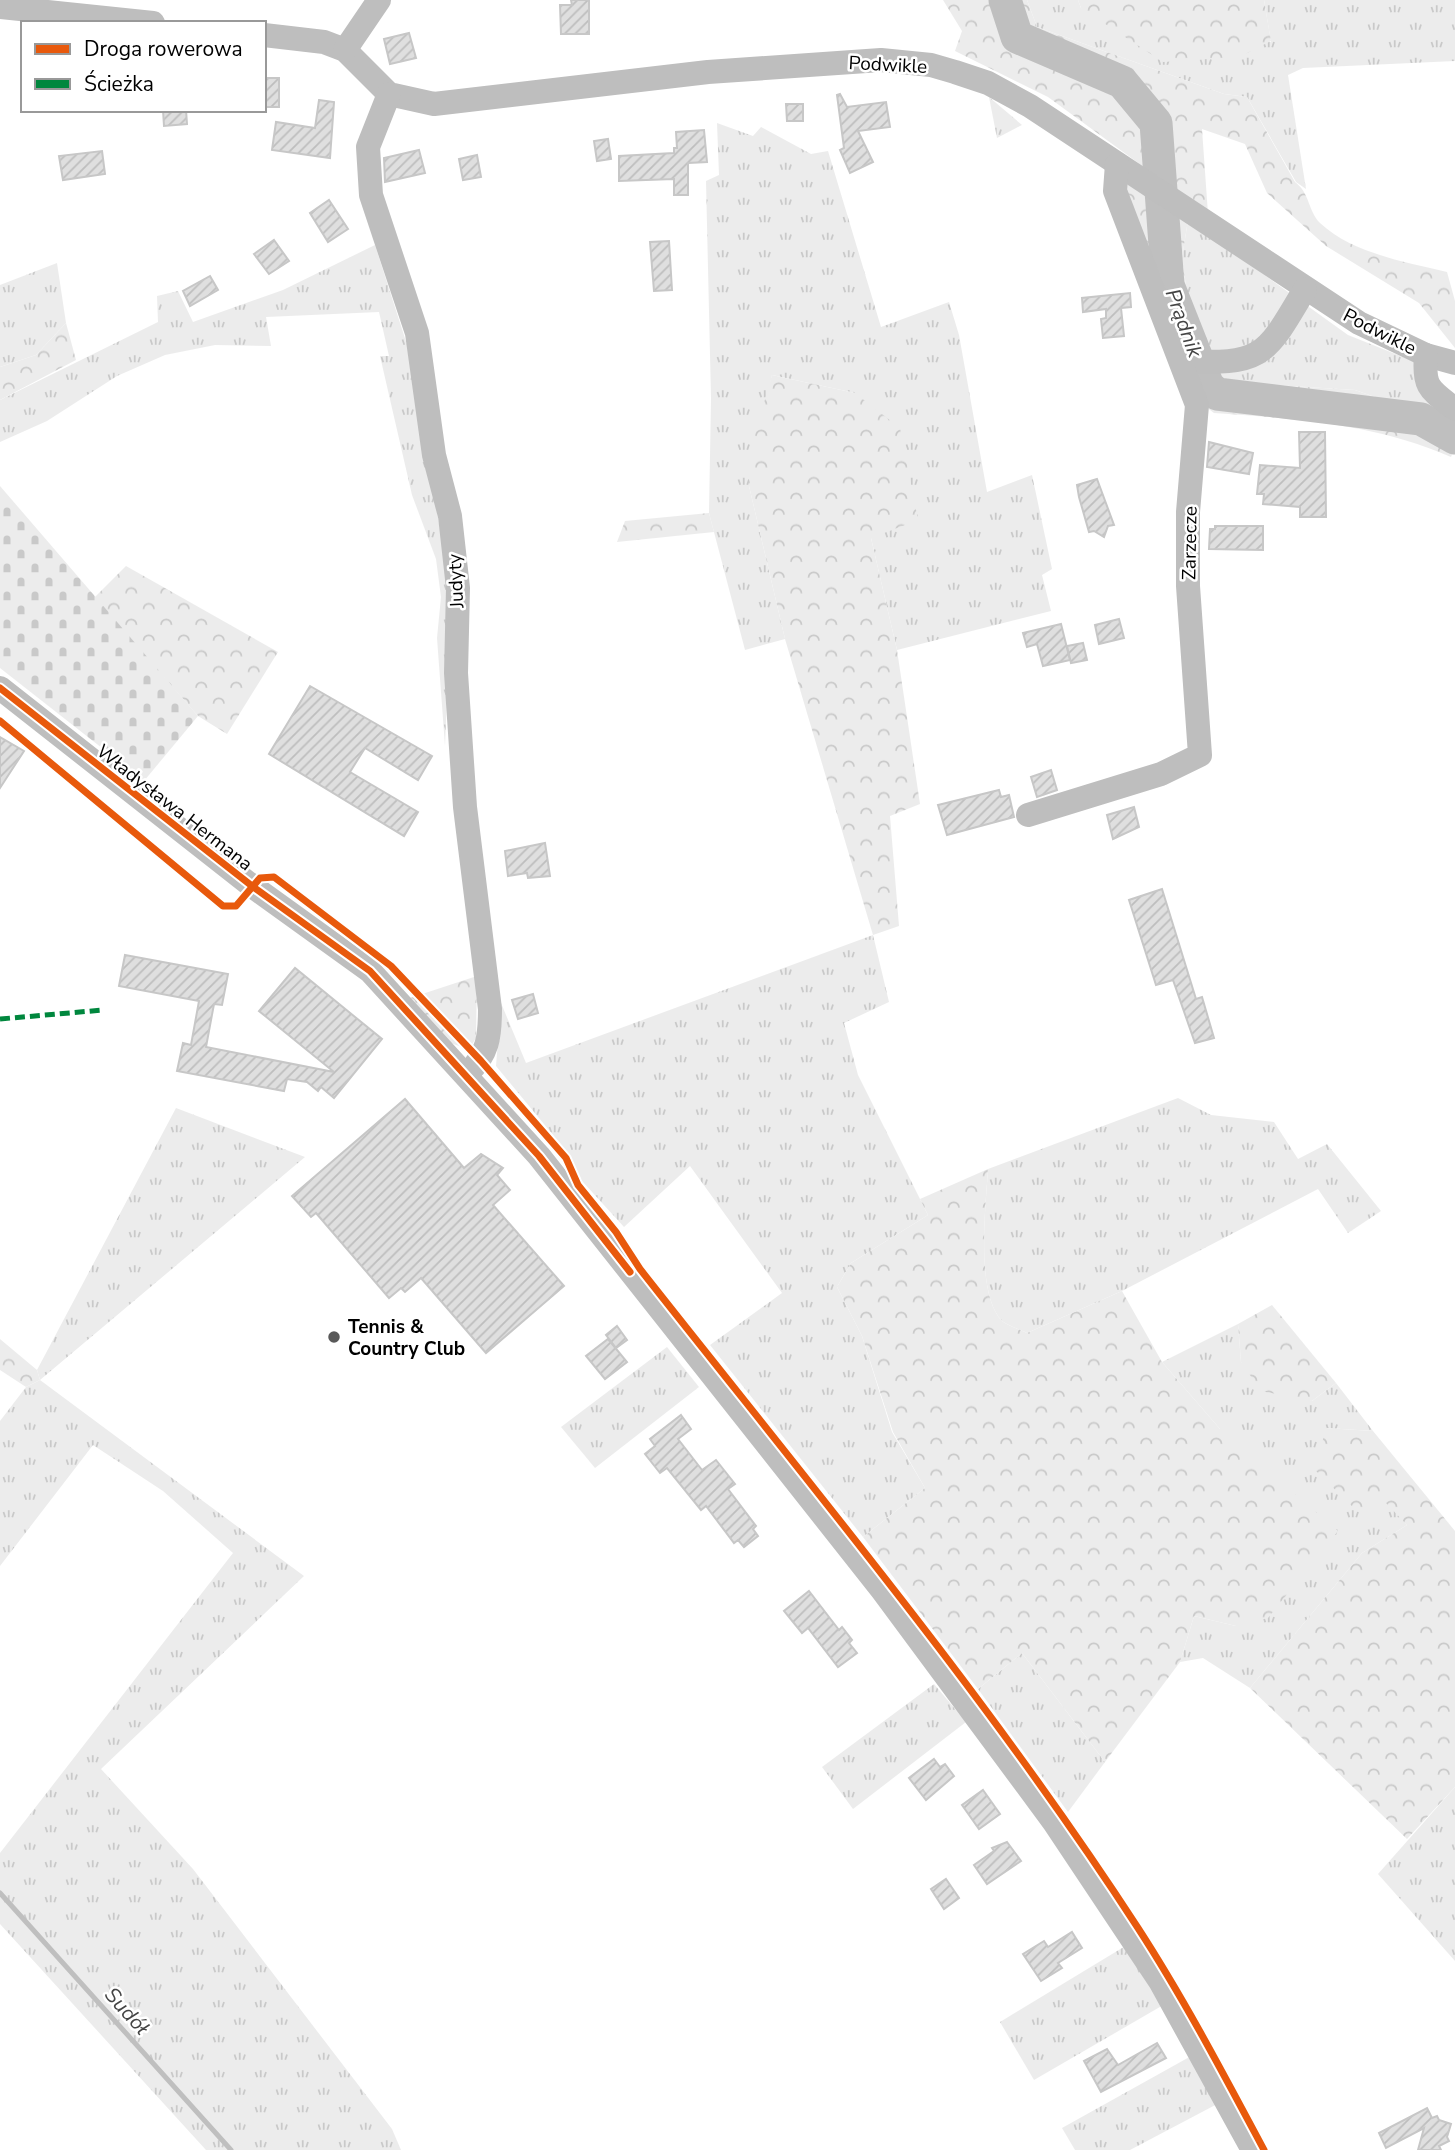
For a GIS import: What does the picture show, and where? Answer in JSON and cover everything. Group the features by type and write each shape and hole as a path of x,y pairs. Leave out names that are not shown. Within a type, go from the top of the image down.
{"street":[{"path":"345,50 375,2"},
{"path":"0,7 134,21"},
{"path":"266,34 324,42 345,50 389,94"},
{"name":"Podwikle","path":"389,94 434,104 708,72 881,60 931,65 988,83 1030,106 1360,323 1426,355 1455,363"},
{"name":"Judyty","path":"389,94 368,146 371,195 417,333 434,454 450,516 458,588 456,673 465,807 490,1009 490,1032 485,1053 467,1074"},
{"name":"Zarzecze","path":"1028,815 1161,774 1200,755 1188,586 1188,512 1197,405 1183,361 1115,191 1124,168"},
{"path":"1183,361 1250,360 1274,341 1305,289"},
{"path":"1426,355 1424,376 1429,389 1455,409"},
{"name":"Władysława Hermana","path":"0,688 252,886 370,971 467,1074 546,1165 805,1491 1025,1783 1094,1879 1160,1981 1254,2150"}],"green space":[{"path":"943,0 1027,0 1037,27 1224,94 1247,97 1295,182 1304,191 1320,223 1347,242 1363,249 1447,272 1455,301 1455,348 1419,303 1326,246 1267,193 1245,144 1202,129 1208,214 1048,97 955,51 962,31"},
{"path":"1027,0 1078,0 1081,8 1271,42 1264,0 1455,0 1455,61 1303,68 1288,75 1306,189 1296,182 1247,97 1224,94 1037,27"},
{"path":"1078,0 1264,0 1271,41 1239,57 1163,62 1081,8"},
{"path":"989,97 1022,125 997,138"},
{"path":"717,123 753,136 761,127 811,154 828,151 881,327 949,302 959,335 987,492 1032,475 1052,569 1042,575 1051,611 897,650 871,538 855,393 772,375 749,486 785,639 745,650 709,513 711,398 706,181 719,175"},
{"path":"1127,183 1188,220 1182,258 1189,307 1223,382 1355,390 1455,425 1455,447 1451,457 1364,430 1334,424 1214,413 1202,404 1123,193"},
{"path":"1188,220 1348,335 1418,363 1428,403 1455,425 1355,390 1223,382 1189,307 1182,258"},
{"path":"375,245 410,354 451,594 445,746 437,638 441,597 436,559 412,495 380,356 389,356 379,312 266,317 271,346 215,345 165,355 117,376 47,421 0,442 0,400 158,322 157,296 178,291 193,322 283,290"},
{"path":"57,263 66,323 36,355 0,367 0,285"},
{"path":"66,323 76,360 0,400 0,367 36,355"},
{"path":"772,375 855,393 900,428 918,520 871,538 897,650 920,804 890,816 899,926 873,935 785,639 749,486 749,455"},
{"path":"0,486 198,716 144,781 0,668"},
{"path":"709,513 714,532 617,542 625,521"},
{"path":"126,566 278,652 227,734 198,716 94,598"},
{"path":"873,935 889,1002 844,1023 858,1075 928,1215 851,1263 837,1287 862,1336 892,1432 925,1488 863,1537 710,1345 782,1293 690,1166 624,1227 582,1181 567,1152 496,1066 501,1003 526,1063"},
{"path":"477,976 476,1038 470,1048 459,1046 442,1037 407,999"},
{"path":"1178,1098 1211,1115 1274,1122 1298,1159 1327,1144 1381,1211 1348,1233 1318,1189 1122,1291 1027,1333 1002,1321 988,1290 985,1270 984,1226 988,1169"},
{"path":"176,1108 305,1157 40,1380 37,1370"},
{"path":"988,1169 984,1226 985,1270 988,1291 1002,1321 1027,1333 1122,1291 1162,1362 1220,1429 1338,1531 1268,1618 1236,1626 1194,1616 1180,1662 1105,1762 1022,1653 978,1689 863,1537 925,1488 893,1432 862,1336 837,1287 851,1263 928,1215 920,1199"},
{"path":"1272,1305 1336,1383 1312,1401 1261,1391 1241,1362 1238,1324"},
{"path":"1238,1324 1241,1362 1312,1401 1336,1383 1373,1431 1326,1428 1407,1525 1362,1553 1250,1688 1203,1658 1180,1662 1194,1616 1236,1626 1220,1429 1162,1362"},
{"path":"0,1339 37,1370 40,1380 26,1387 0,1370"},
{"path":"667,1347 699,1387 595,1468 561,1427"},
{"path":"40,1380 304,1576 101,1769 193,1869 392,2129 401,2150 206,2150 0,1924 0,1853 233,1553 163,1491 93,1445 0,1566 0,1421 26,1387"},
{"path":"1326,1428 1373,1431 1455,1531 1455,1787 1407,1839 1250,1688 1362,1553 1407,1525 1386,1503 1357,1511 1315,1470"},
{"path":"1022,1653 1105,1762 1068,1812 978,1689"},
{"path":"934,1684 966,1722 853,1809 822,1767"},
{"path":"1455,1787 1455,1961 1378,1874"},
{"path":"1127,1945 1165,2004 1034,2080 1000,2022"},
{"path":"1193,2055 1221,2102 1130,2150 1075,2150 1062,2128"}],"building":[{"path":"571,0 589,0 589,34 561,34 560,5 572,5"},
{"path":"409,33 416,58 390,64 384,39"},
{"path":"266,78 279,78 279,107 266,107"},
{"path":"840,94 847,107 886,102 890,127 858,131 873,162 850,173 840,150 844,148 837,95"},
{"path":"319,100 334,102 330,158 272,150 276,122 315,128"},
{"path":"786,104 803,104 803,121 787,121"},
{"path":"163,112 186,112 187,124 164,126"},
{"path":"704,130 707,162 688,163 688,195 674,195 674,179 619,181 619,156 674,153 674,148 677,148 676,132"},
{"path":"608,139 611,159 597,161 594,141"},
{"path":"419,150 425,173 385,182 384,158"},
{"path":"102,151 105,174 63,180 59,156"},
{"path":"477,155 481,177 463,180 459,159"},
{"path":"329,200 348,229 328,242 310,213"},
{"path":"274,240 289,261 269,274 254,254"},
{"path":"669,241 672,290 654,291 650,242"},
{"path":"210,276 218,290 190,306 183,291"},
{"path":"1130,293 1131,307 1121,308 1124,336 1103,338 1101,319 1106,318 1106,309 1083,312 1082,298"},
{"path":"1299,432 1325,432 1326,517 1300,517 1300,507 1263,504 1264,494 1257,494 1260,465 1300,468"},
{"path":"1209,442 1253,453 1249,474 1207,467"},
{"path":"1097,479 1114,525 1108,526 1104,537 1094,531 1089,532 1077,485"},
{"path":"1215,526 1263,526 1263,550 1209,549 1210,529 1215,529"},
{"path":"1119,619 1124,638 1099,644 1095,625"},
{"path":"1061,624 1070,660 1043,666 1037,644 1027,647 1023,633"},
{"path":"1083,643 1087,660 1071,663 1067,646"},
{"path":"310,686 432,756 418,780 365,748 350,772 418,812 404,836 269,754"},
{"path":"0,737 24,751 0,788"},
{"path":"1051,770 1057,790 1037,797 1031,777"},
{"path":"999,790 1001,797 1009,795 1014,817 947,835 938,805"},
{"path":"1134,807 1139,827 1113,839 1107,815"},
{"path":"545,843 550,876 528,878 527,873 508,876 505,851"},
{"path":"1162,889 1196,999 1202,997 1214,1038 1195,1043 1173,980 1156,985 1129,900"},
{"path":"125,955 228,974 222,1005 214,1004 206,1047 334,1072 259,1011 295,968 382,1039 334,1098 321,1087 318,1091 307,1082 287,1079 284,1091 177,1071 183,1043 191,1045 199,1001 119,986"},
{"path":"533,994 538,1013 518,1019 512,1000"},
{"path":"405,1099 464,1168 481,1154 503,1168 497,1175 510,1190 493,1205 564,1286 486,1353 421,1278 405,1292 401,1288 389,1298 316,1213 311,1217 292,1196"},
{"path":"617,1326 627,1340 616,1348 606,1335"},
{"path":"608,1339 627,1362 605,1379 586,1356"},
{"path":"681,1415 691,1429 678,1439 702,1470 716,1460 735,1484 728,1489 756,1526 753,1529 758,1536 744,1547 738,1540 734,1543 706,1506 701,1510 667,1468 660,1473 645,1454 655,1446 650,1439"},
{"path":"809,1591 839,1630 842,1627 852,1640 849,1643 857,1653 838,1667 808,1628 802,1633 784,1611"},
{"path":"934,1759 940,1767 945,1764 954,1776 926,1800 909,1778"},
{"path":"983,1790 1000,1814 979,1829 962,1805"},
{"path":"1007,1842 1021,1861 987,1884 974,1865 994,1851 992,1848"},
{"path":"946,1879 959,1898 944,1909 931,1889"},
{"path":"1072,1932 1082,1948 1058,1963 1062,1968 1041,1981 1023,1954 1044,1941 1048,1947"},
{"path":"1157,2043 1166,2058 1101,2092 1084,2061 1107,2049 1118,2065"},
{"path":"1427,2108 1432,2118 1437,2116 1439,2120 1451,2124 1447,2137 1449,2141 1439,2146 1441,2150 1418,2150 1424,2128 1386,2148 1379,2133"}],"waterway":[{"name":"Prądnik","path":"1005,0 1017,37 1122,82 1156,123 1168,285 1208,386 1217,394 1421,419 1455,438"},
{"name":"Sudół","path":"0,1893 231,2150"}],"marked path":[{"path":"0,1019 103,1010"}],"cycle path":[{"path":"0,688 252,886 370,971 539,1156 630,1272"},
{"path":"0,721 223,906 236,906 260,878 274,877 391,966 481,1061 566,1158 578,1185 616,1232 640,1269 897,1593 1021,1758 1081,1842 1155,1955 1264,2150"}],"place":[{"name":"Tennis & Country Club","path":"334,1337"}]}
